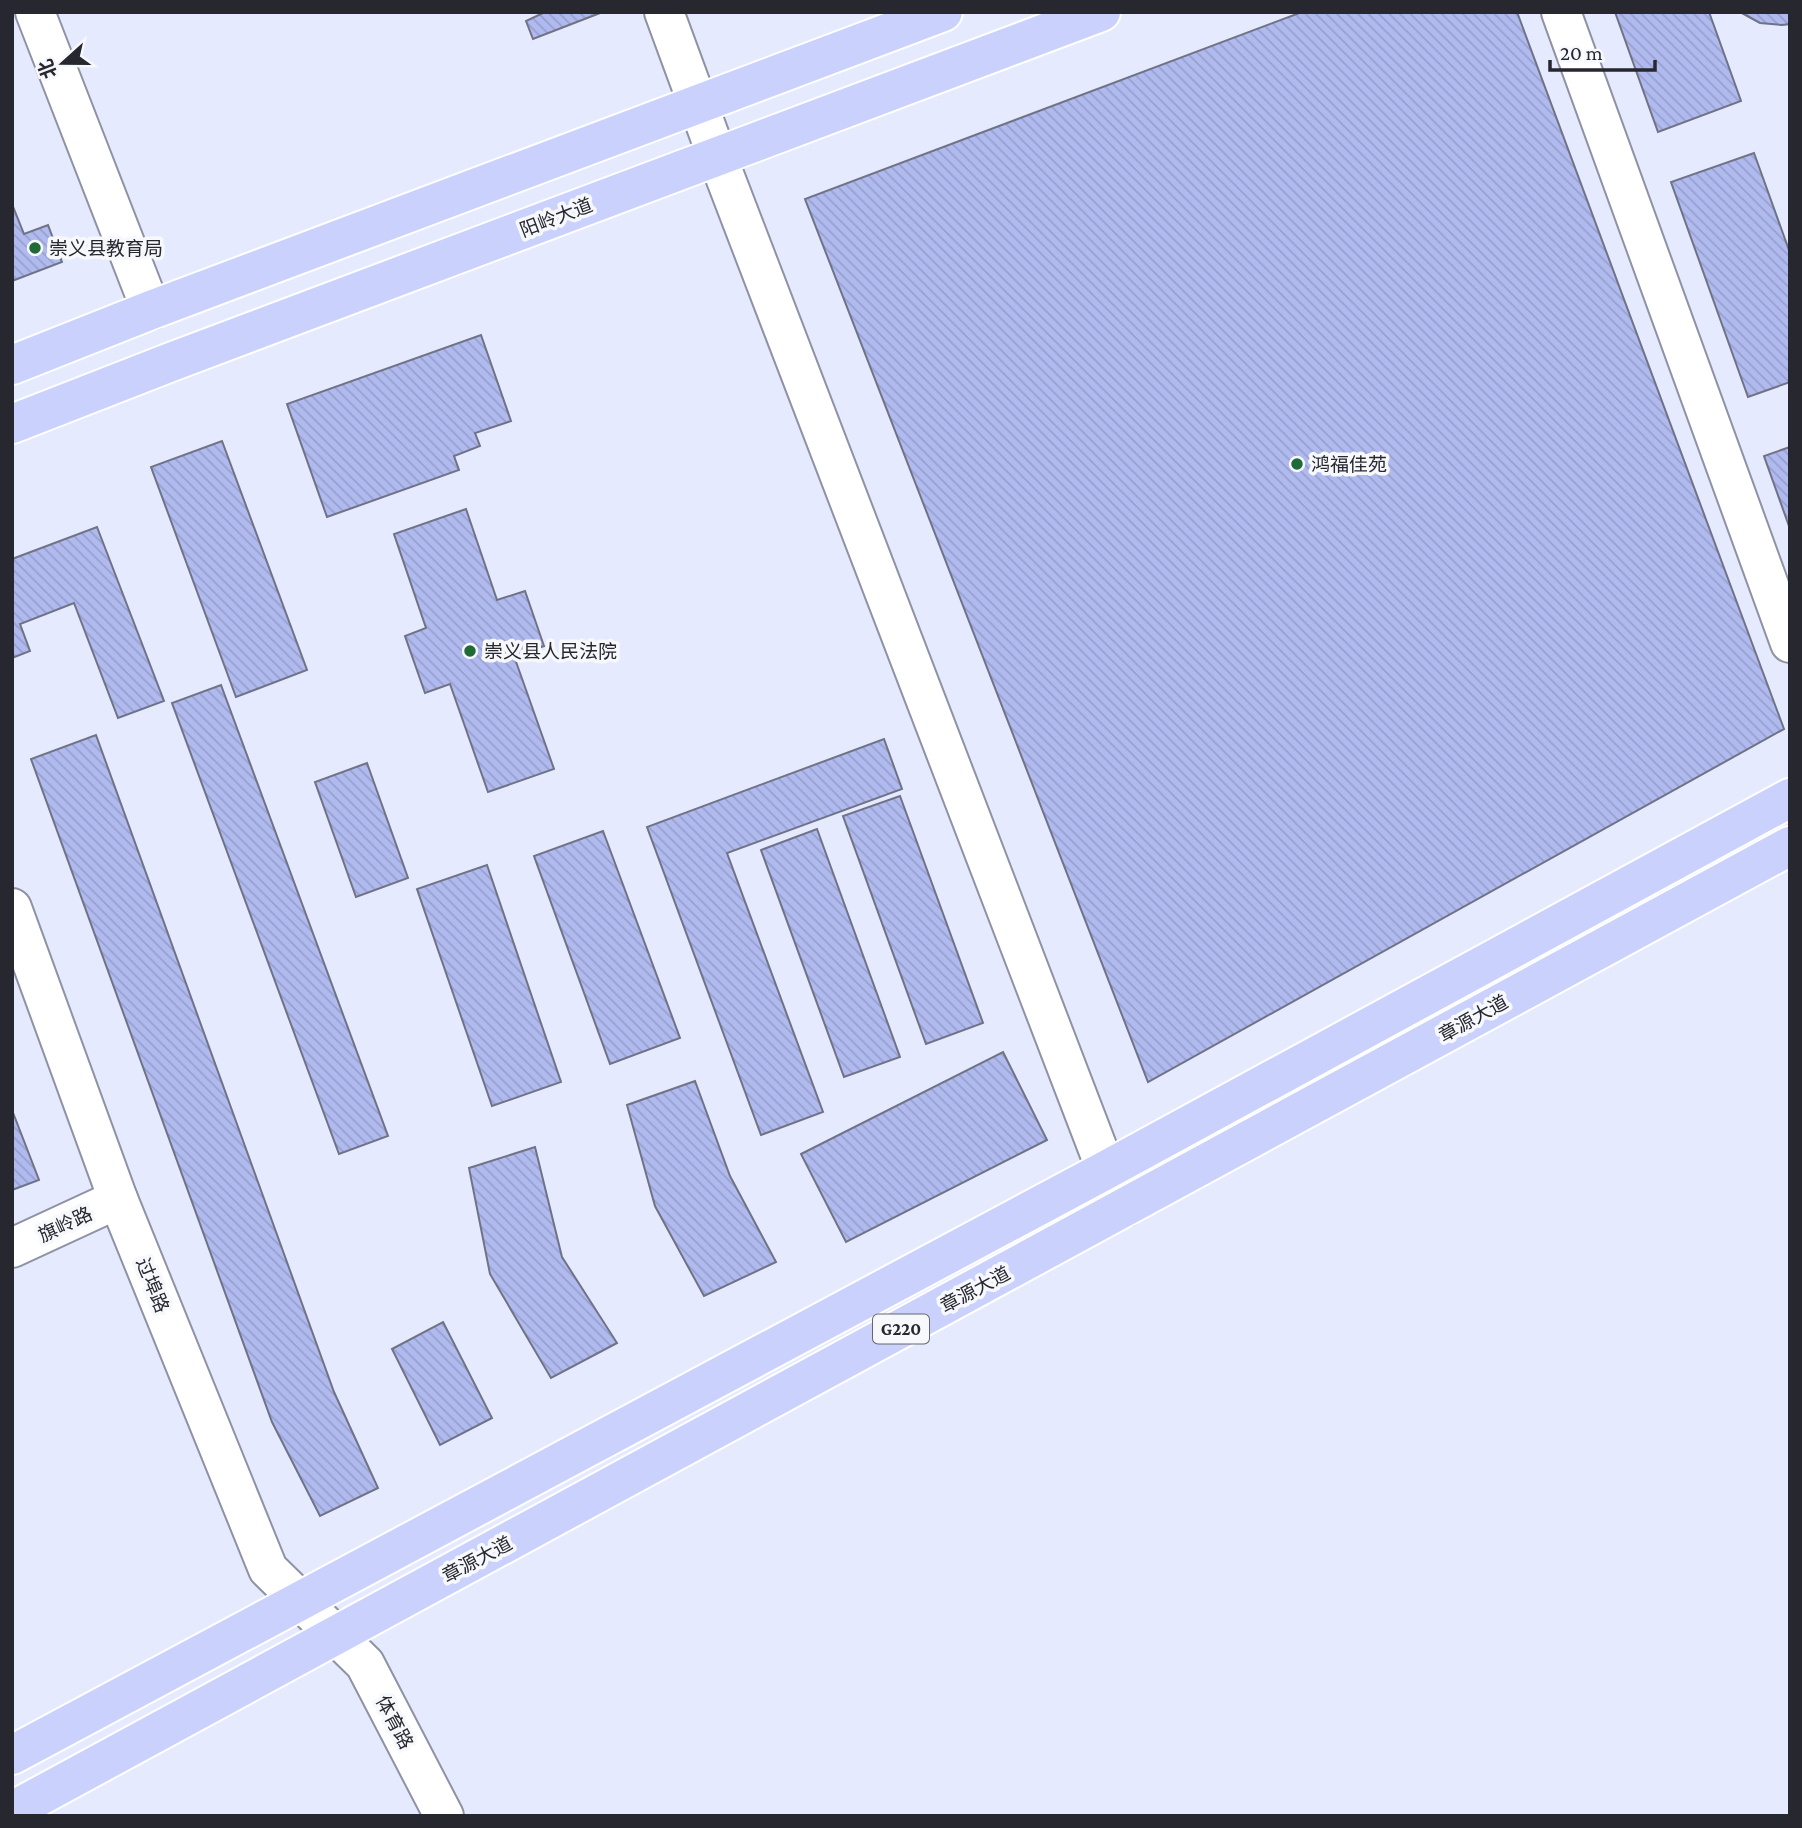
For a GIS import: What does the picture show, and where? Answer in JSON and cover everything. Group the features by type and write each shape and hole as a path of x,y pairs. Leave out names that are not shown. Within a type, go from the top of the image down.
{"main road":[{"path":"12,365 151,310 943,12"},
{"name":"阳岭大道","path":"12,424 1101,12"},
{"name":"G220","path":"12,1755 1105,1170 1790,798"},
{"name":"章源大道","path":"12,1811 1790,846"}],"street":[{"path":"35,12 151,310"},
{"path":"664,12 1105,1170 1125,1207"},
{"path":"1561,12 1790,643"},
{"name":"过埠路","path":"12,908 118,1199 268,1569 337,1635"},
{"name":"旗岭路","path":"12,1248 118,1199"},
{"name":"体育路","path":"337,1635 365,1664 444,1816"}],"building":[{"path":"545,12 600,13 533,39 526,21"},
{"name":"鸿福佳苑","path":"1302,12 1517,12 1784,729 1148,1082 805,199"},
{"path":"1615,12 1709,12 1741,101 1658,132"},
{"path":"1740,12 1790,12 1790,24 1760,23"},
{"path":"1754,153 1790,253 1790,382 1748,397 1671,182"},
{"name":"崇义县教育局","path":"12,204 24,234 48,225 62,262 12,281"},
{"path":"481,335 511,421 475,433 480,446 454,456 459,470 327,517 287,404"},
{"path":"222,441 307,670 236,697 151,467"},
{"path":"1790,447 1790,529 1764,456"},
{"name":"崇义县人民法院","path":"466,509 497,600 525,591 544,646 514,656 554,769 488,792 450,684 425,693 405,636 426,628 394,534"},
{"path":"97,527 164,701 118,718 74,603 20,624 30,651 12,658 12,559"},
{"path":"221,685 388,1136 339,1154 172,703"},
{"path":"96,735 334,1392 378,1488 320,1516 272,1422 31,759"},
{"path":"884,739 902,789 727,853 823,1112 761,1135 647,827"},
{"path":"367,763 408,878 356,897 315,782"},
{"path":"900,796 983,1023 926,1044 843,816"},
{"path":"817,829 900,1057 844,1077 761,850"},
{"path":"603,831 680,1038 610,1064 534,856"},
{"path":"487,865 561,1082 492,1106 417,889"},
{"path":"1003,1052 1047,1140 846,1242 801,1154"},
{"path":"695,1081 730,1176 776,1262 704,1296 655,1206 627,1105"},
{"path":"12,1110 39,1180 12,1190"},
{"path":"535,1147 562,1257 617,1343 551,1378 490,1274 469,1168"},
{"path":"443,1322 492,1418 440,1445 392,1349"}],"place":[{"name":"崇义县教育局","path":"35,248"},
{"name":"鸿福佳苑","path":"1297,464"},
{"name":"崇义县人民法院","path":"470,651"}]}
